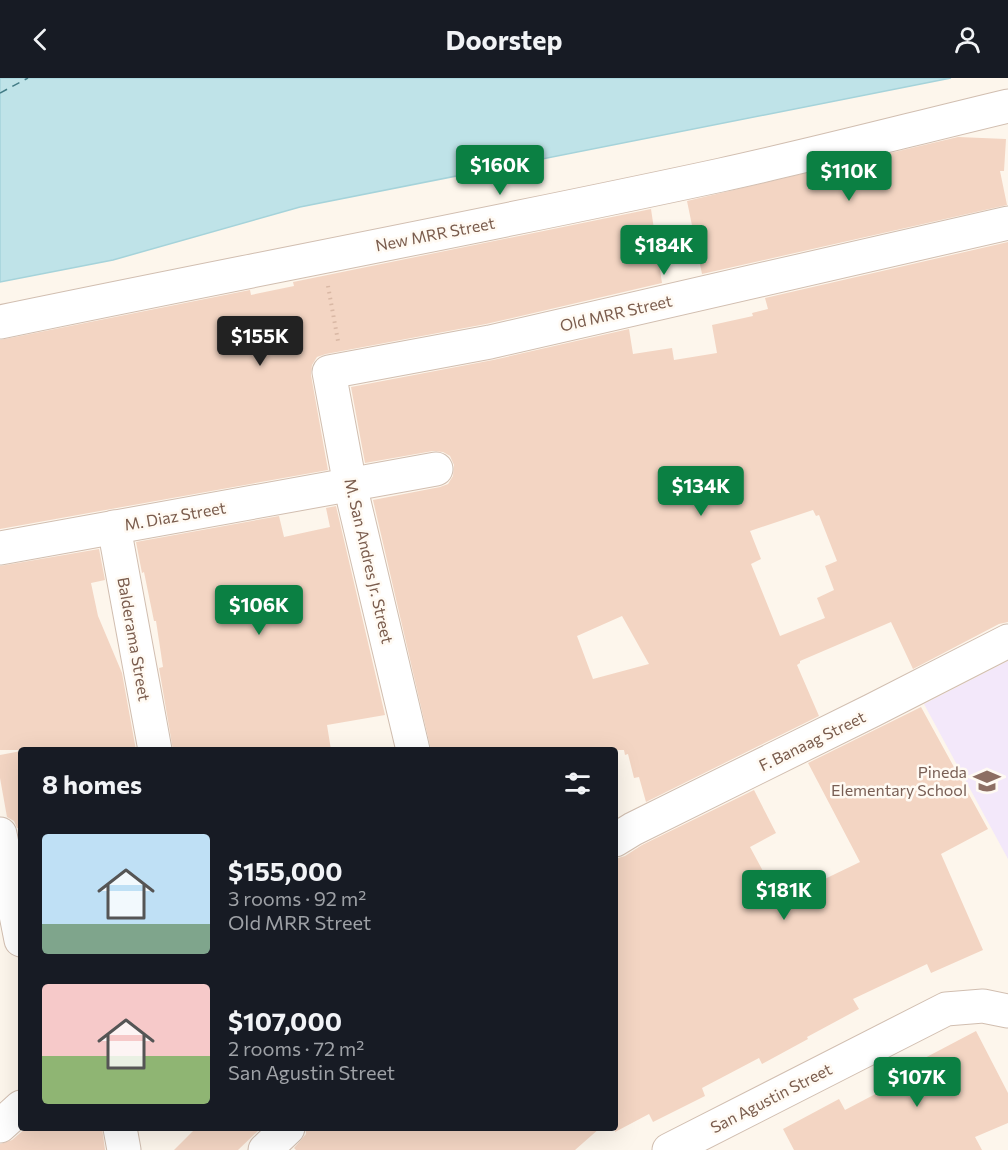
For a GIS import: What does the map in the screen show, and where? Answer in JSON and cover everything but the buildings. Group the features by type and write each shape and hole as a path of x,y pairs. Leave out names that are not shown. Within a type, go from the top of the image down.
{"street":[{"name":"New MRR Street","path":"0,322 724,174 1008,106"},
{"name":"Old MRR Street","path":"336,370 490,342 1008,223"},
{"name":"M. San Andres Jr. Street","path":"336,370 350,485 412,747"},
{"name":"M. Diaz Street","path":"0,548 436,469"},
{"name":"Balderama Street","path":"114,527 154,747"},
{"name":"F. Banaag Street","path":"621,832 873,711 1008,641"},
{"path":"0,834 18,925"},
{"name":"San Agustin Street","path":"669,1150 946,1009 983,1006 1008,1011"},
{"path":"0,1126 18,1110"},
{"path":"121,1131 124,1150"},
{"path":"265,1150 285,1131"}],"path":[{"path":"322,256 336,370"}],"shaded area":[{"name":"Pineda Elementary School","path":"1008,661 1008,859 924,704"}],"water":[{"path":"0,78 951,78 300,207 113,260 0,282"}],"ferry route":[{"path":"0,93 28,78"}],"place":[{"name":"Pineda Elementary School","path":"987,781"}]}
